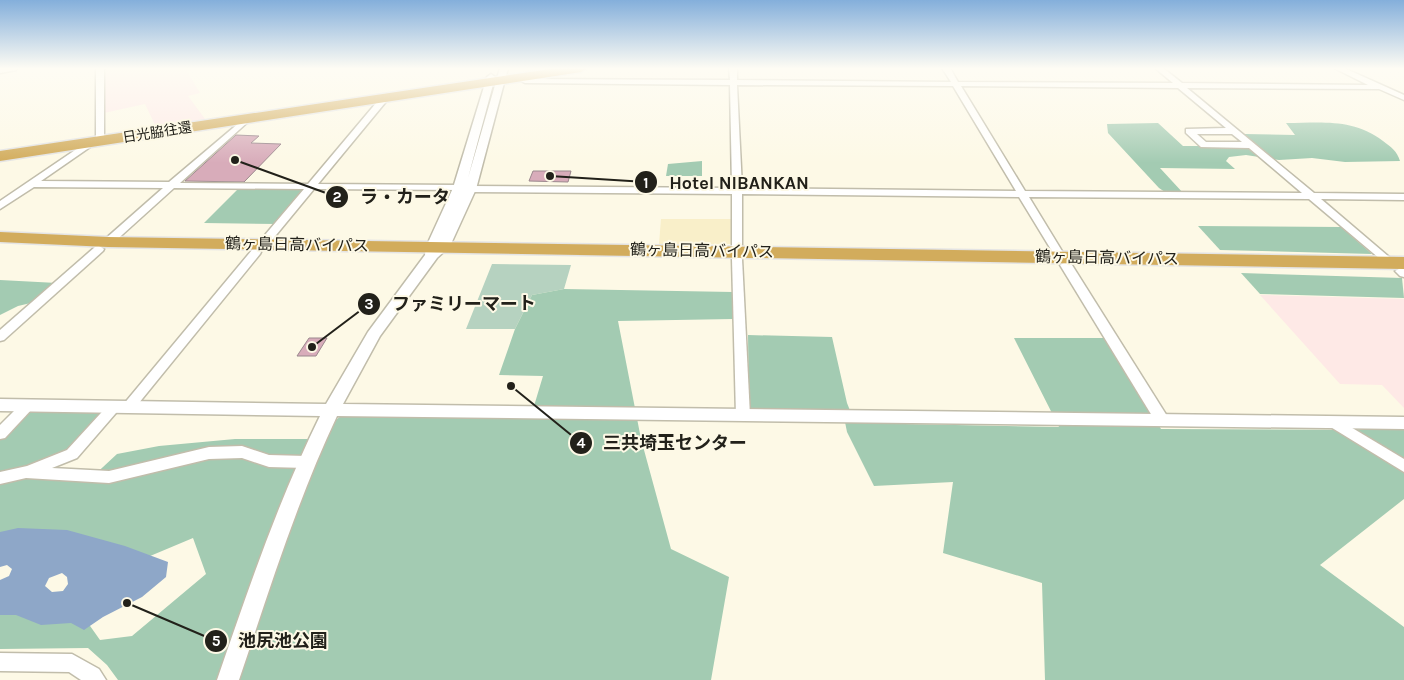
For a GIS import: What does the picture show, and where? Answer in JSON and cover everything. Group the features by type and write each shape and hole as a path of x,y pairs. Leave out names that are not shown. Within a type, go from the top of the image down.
{"highway":[{"name":"日光脇往還","path":"0,156 374,100"},
{"name":"鶴ヶ島日高バイパス","path":"0,237 104,245"},
{"name":"鶴ヶ島日高バイパス","path":"0,245 436,249 1400,268"}],"street":[{"path":"0,206 95,142 98,100"},
{"path":"0,478 26,472 72,454 123,406 384,100"},
{"path":"228,680 278,533 306,462 331,410 373,335 436,249 464,188 491,100"},
{"path":"734,100 743,416"},
{"path":"965,100 1162,420"},
{"path":"1196,100 1400,268"},
{"path":"0,338 246,119"},
{"path":"1234,131 1188,130 1204,145 1252,146"},
{"path":"32,184 1404,197"},
{"path":"0,405 1404,423"},
{"path":"0,434 28,405"},
{"path":"1334,422 1404,466"},
{"path":"26,472 109,477 209,453 242,452 269,461 306,462"},
{"path":"0,662 72,664 96,680"}],"shaded area":[{"path":"104,100 191,100 205,119 156,127 145,104 104,113"},
{"path":"1260,295 1404,299 1404,408 1382,385 1340,384"}],"green space":[{"path":"1158,123 1183,146 1256,146 1244,134 1295,135 1286,123 1336,123 1360,128 1383,141 1391,147 1400,161 1345,162 1312,158 1279,160 1246,155 1229,157 1226,161 1235,169 1160,168 1184,194 1168,194 1159,188 1108,133 1107,124"},
{"path":"702,161 702,176 666,176 668,164"},
{"path":"239,188 306,189 277,224 204,223"},
{"path":"1198,226 1341,227 1372,254 1220,250"},
{"path":"492,264 571,265 564,289 532,295 515,329 466,329"},
{"path":"1241,273 1402,278 1404,298 1260,294"},
{"path":"0,280 57,283 35,302 18,306 0,315"},
{"path":"564,289 733,292 733,319 618,321 641,439 671,549 729,577 711,680 118,680 107,665 88,648 0,649 0,611 83,616 100,640 132,636 206,574 193,538 143,559 0,539 0,440 29,410 104,411 43,478 89,480 117,454 159,446 235,439 325,439 336,420 342,415 531,416 543,376 499,375 515,329 532,295"},
{"path":"748,335 832,337 847,403 855,423 1059,427 1014,338 1106,338 1161,429 1404,430 1404,499 1320,565 1404,627 1404,680 1045,680 1042,583 943,553 953,482 874,486 847,432 843,412 749,410"}],"sand":[{"path":"661,219 732,219 732,244 659,244"}],"water":[{"path":"18,528 67,530 125,546 168,562 166,577 142,597 103,617 84,630 71,623 41,625 16,615 0,615 0,580 9,576 12,569 7,565 0,567 0,532","holes":["62,573 67,577 68,584 63,591 52,592 45,586 49,578"]}],"building":[{"path":"236,135 259,136 251,143 281,144 244,182 185,181"},
{"path":"533,171 571,171 568,182 529,181"},
{"path":"309,338 327,338 316,356 297,356"}],"place":[{"name":"ラ・カータ","path":"235,160"},
{"name":"Hotel NIBANKAN","path":"550,176"},
{"name":"ファミリーマート","path":"312,347"},
{"name":"三共埼玉センター","path":"511,386"},
{"name":"池尻池公園","path":"127,603"}]}
